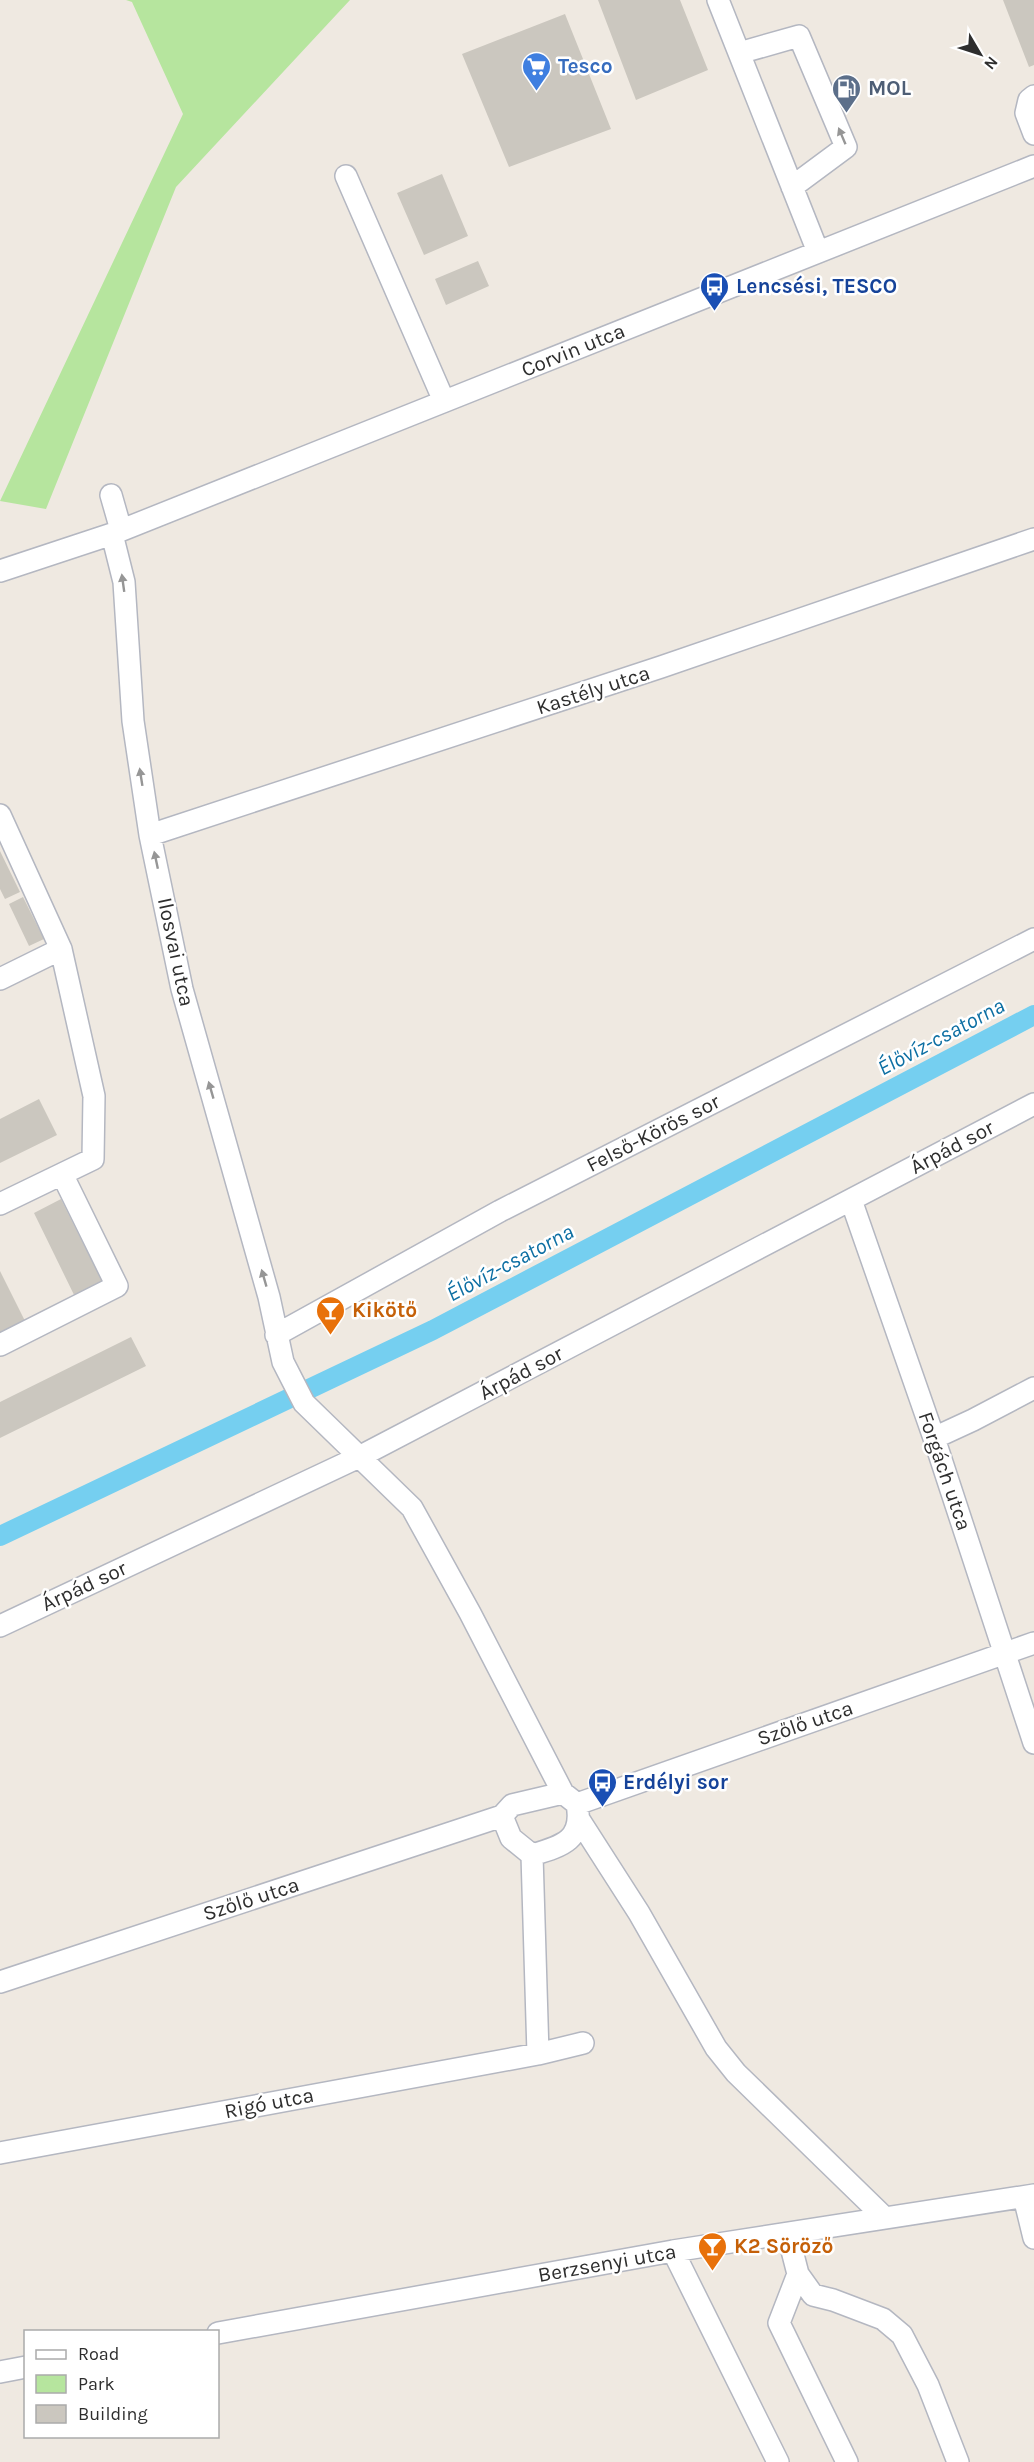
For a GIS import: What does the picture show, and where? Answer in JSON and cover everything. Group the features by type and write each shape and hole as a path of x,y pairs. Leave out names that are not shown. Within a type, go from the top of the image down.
{"street":[{"path":"718,0 818,252"},
{"path":"739,53 799,36 846,147 792,186"},
{"path":"1034,96 1029,100 1026,113 1034,134"},
{"name":"Corvin utca","path":"0,571 116,532 1034,166"},
{"path":"345,176 444,401"},
{"name":"Ilosvai utca","path":"111,495 124,582 133,721 150,835 182,989 269,1297 283,1362 304,1403 359,1457"},
{"name":"Kastély utca","path":"150,835 661,667 1034,539"},
{"path":"0,815 61,949 94,1096 93,1159 0,1204"},
{"name":"Felső-Körös sor","path":"276,1335 500,1211 1034,939"},
{"path":"0,979 61,949"},
{"name":"Árpád sor","path":"0,1626 359,1457 1034,1104"},
{"path":"0,1346 117,1286 62,1174"},
{"name":"Forgách utca","path":"850,1200 934,1438 1034,1743"},
{"path":"934,1438 1034,1388"},
{"path":"359,1457 412,1508 573,1806 639,1913 716,2048 736,2073 885,2218"},
{"name":"Szőlő utca","path":"0,1982 502,1816 512,1805 573,1806 1034,1643"},
{"path":"532,1855 562,1846 573,1835 573,1806"},
{"path":"502,1816 511,1838 532,1855 538,2054"},
{"name":"Rigó utca","path":"0,2153 538,2054 583,2043"},
{"path":"1029,2196 1034,2238"},
{"name":"Berzsenyi utca","path":"219,2333 673,2251 1029,2196"},
{"path":"788,2235 798,2274 813,2295 883,2319 902,2335 928,2385 958,2462"},
{"path":"673,2251 778,2462"},
{"path":"798,2274 779,2323 847,2462"},
{"path":"0,2372 24,2367"}],"green space":[{"path":"126,0 350,0 176,187 46,509 0,501 183,114 132,2"}],"building":[{"path":"598,0 680,0 708,70 636,100"},
{"path":"1003,0 1034,0 1034,65 1029,67"},
{"name":"Tesco","path":"565,14 611,129 509,167 462,54"},
{"path":"442,174 468,236 424,255 397,193"},
{"path":"478,261 489,286 446,305 435,279"},
{"path":"0,851 20,892 5,899 0,889"},
{"path":"23,897 44,939 29,946 9,904"},
{"path":"39,1099 57,1135 0,1163 0,1119"},
{"path":"61,1199 106,1289 78,1303 34,1213"},
{"path":"0,1271 28,1327 0,1340"},
{"path":"131,1337 146,1366 0,1438 0,1402"}],"waterway":[{"name":"Élővíz-csatorna","path":"0,1536 433,1330 1034,1015"}],"place":[{"name":"Tesco","path":"537,92"},
{"name":"MOL","path":"847,114"},
{"name":"Lencsési, TESCO","path":"715,312"},
{"name":"Kikötő","path":"331,1336"},
{"name":"Erdélyi sor","path":"602,1808"},
{"name":"K2 Söröző","path":"713,2272"}]}
